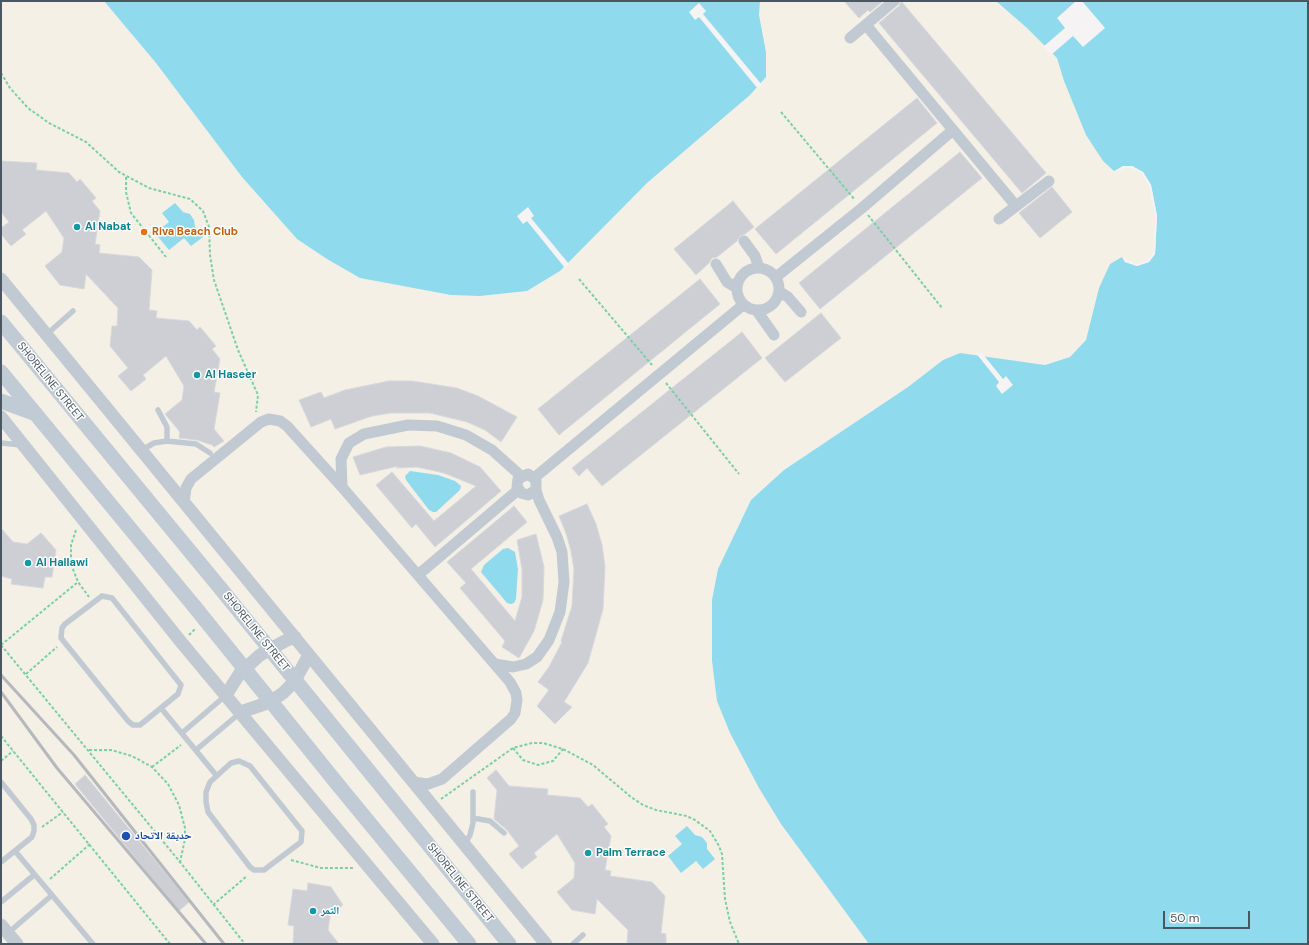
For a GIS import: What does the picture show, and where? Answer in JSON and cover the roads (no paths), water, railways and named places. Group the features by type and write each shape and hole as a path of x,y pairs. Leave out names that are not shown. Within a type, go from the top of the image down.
{"main road":[{"path":"1,310 3,324"},
{"name":"SHORELINE STREET","path":"3,324 221,589 509,944"},
{"path":"1,372 469,944"},
{"path":"1,401 36,414"}],"street":[{"path":"850,38 894,1"},
{"path":"866,25 1016,206"},
{"path":"776,277 862,208 953,130"},
{"path":"999,219 1049,181"},
{"path":"744,240 755,256 759,268"},
{"path":"716,264 727,282 737,288"},
{"path":"759,268 771,272 776,277 780,292 772,306 766,310 757,310 750,309 743,305 739,299 737,288 744,273 759,268"},
{"path":"1,279 546,944"},
{"path":"780,292 788,297 801,312"},
{"path":"534,478 743,305"},
{"path":"757,310 761,319 774,336"},
{"path":"1,418 226,695 433,944"},
{"path":"184,503 186,488 192,479 258,425 269,419 277,420 287,426 342,487 510,682 516,693 517,707 511,719 442,779 428,784 413,782"},
{"path":"342,487 341,459 349,443 364,434 393,426 408,425 437,426 466,435 492,450 521,476"},
{"path":"495,664 514,667 526,664 537,657 549,640 560,612 564,582 562,552 552,523 536,490 537,484 534,478 528,474 521,476 517,482 518,490 524,495 528,495 536,490"},
{"path":"418,574 518,490"},
{"path":"226,695 240,673 260,655 284,641 295,637"},
{"path":"241,712 256,709 283,693 294,682 310,655"},
{"path":"3,932 17,944"}],"lane":[{"path":"46,334 72,311"},
{"path":"158,410 167,427 167,441"},
{"path":"141,451 154,443 167,441 196,444 210,454"},
{"path":"1,443 23,445"},
{"path":"102,596 112,598 179,682 181,688 178,694 161,708 142,724 136,726 130,724 63,642 61,638 62,628 102,596"},
{"path":"182,733 226,695"},
{"path":"161,708 216,775"},
{"path":"196,750 241,712"},
{"path":"234,761 243,761 250,766 302,831 301,842 264,870 254,870 246,863 208,812 206,792 210,782 216,775 234,761"},
{"path":"1,782 31,819 34,825 32,837 1,862"},
{"path":"464,845 470,835 473,818 473,792"},
{"path":"473,818 490,821 504,833"},
{"path":"14,852 93,944"},
{"path":"1,902 34,875"},
{"path":"3,932 51,896"},
{"path":"573,944 583,935"}],"water":[{"path":"104,1 760,1 759,15 766,52 766,77 750,95 647,183 560,271 527,291 480,296 451,295 360,278 327,259 297,239 242,177 156,63"},
{"path":"996,1 1308,1 1308,944 869,944 781,824 759,788 730,733 717,701 712,661 712,600 718,569 751,500 784,470 908,387 943,360 960,353 1045,365 1070,357 1086,340 1099,288 1110,264 1122,257 1125,262 1137,266 1149,262 1155,254 1157,216 1151,185 1143,172 1132,166 1123,166 1114,171 1103,161 1086,135 1064,81 1057,58 1027,28"},
{"path":"175,203 183,212 190,214 194,220 195,227 203,237 191,246 184,238 169,250 155,233 169,222 162,213"},
{"path":"410,471 438,475 455,481 461,486 460,490 436,512 433,512 429,510 406,480 405,476"},
{"path":"508,548 515,552 518,569 516,599 514,603 511,604 507,603 481,572 484,565 503,549"},
{"path":"687,826 695,835 702,837 707,843 707,849 715,859 703,869 696,861 681,873 668,856 682,844 675,836"}],"railway":[{"path":"1,675 74,755 224,944"},
{"path":"1,692 57,768 206,944"}],"place":[{"name":"Al Nabat","path":"77,227"},
{"name":"Riva Beach Club","path":"144,232"},
{"name":"Al Haseer","path":"197,375"},
{"name":"Al Hallawi","path":"28,563"},
{"name":"حديقة الاتحاد","path":"126,836"},
{"name":"Palm Terrace","path":"588,853"},
{"name":"التمر","path":"313,911"}]}
